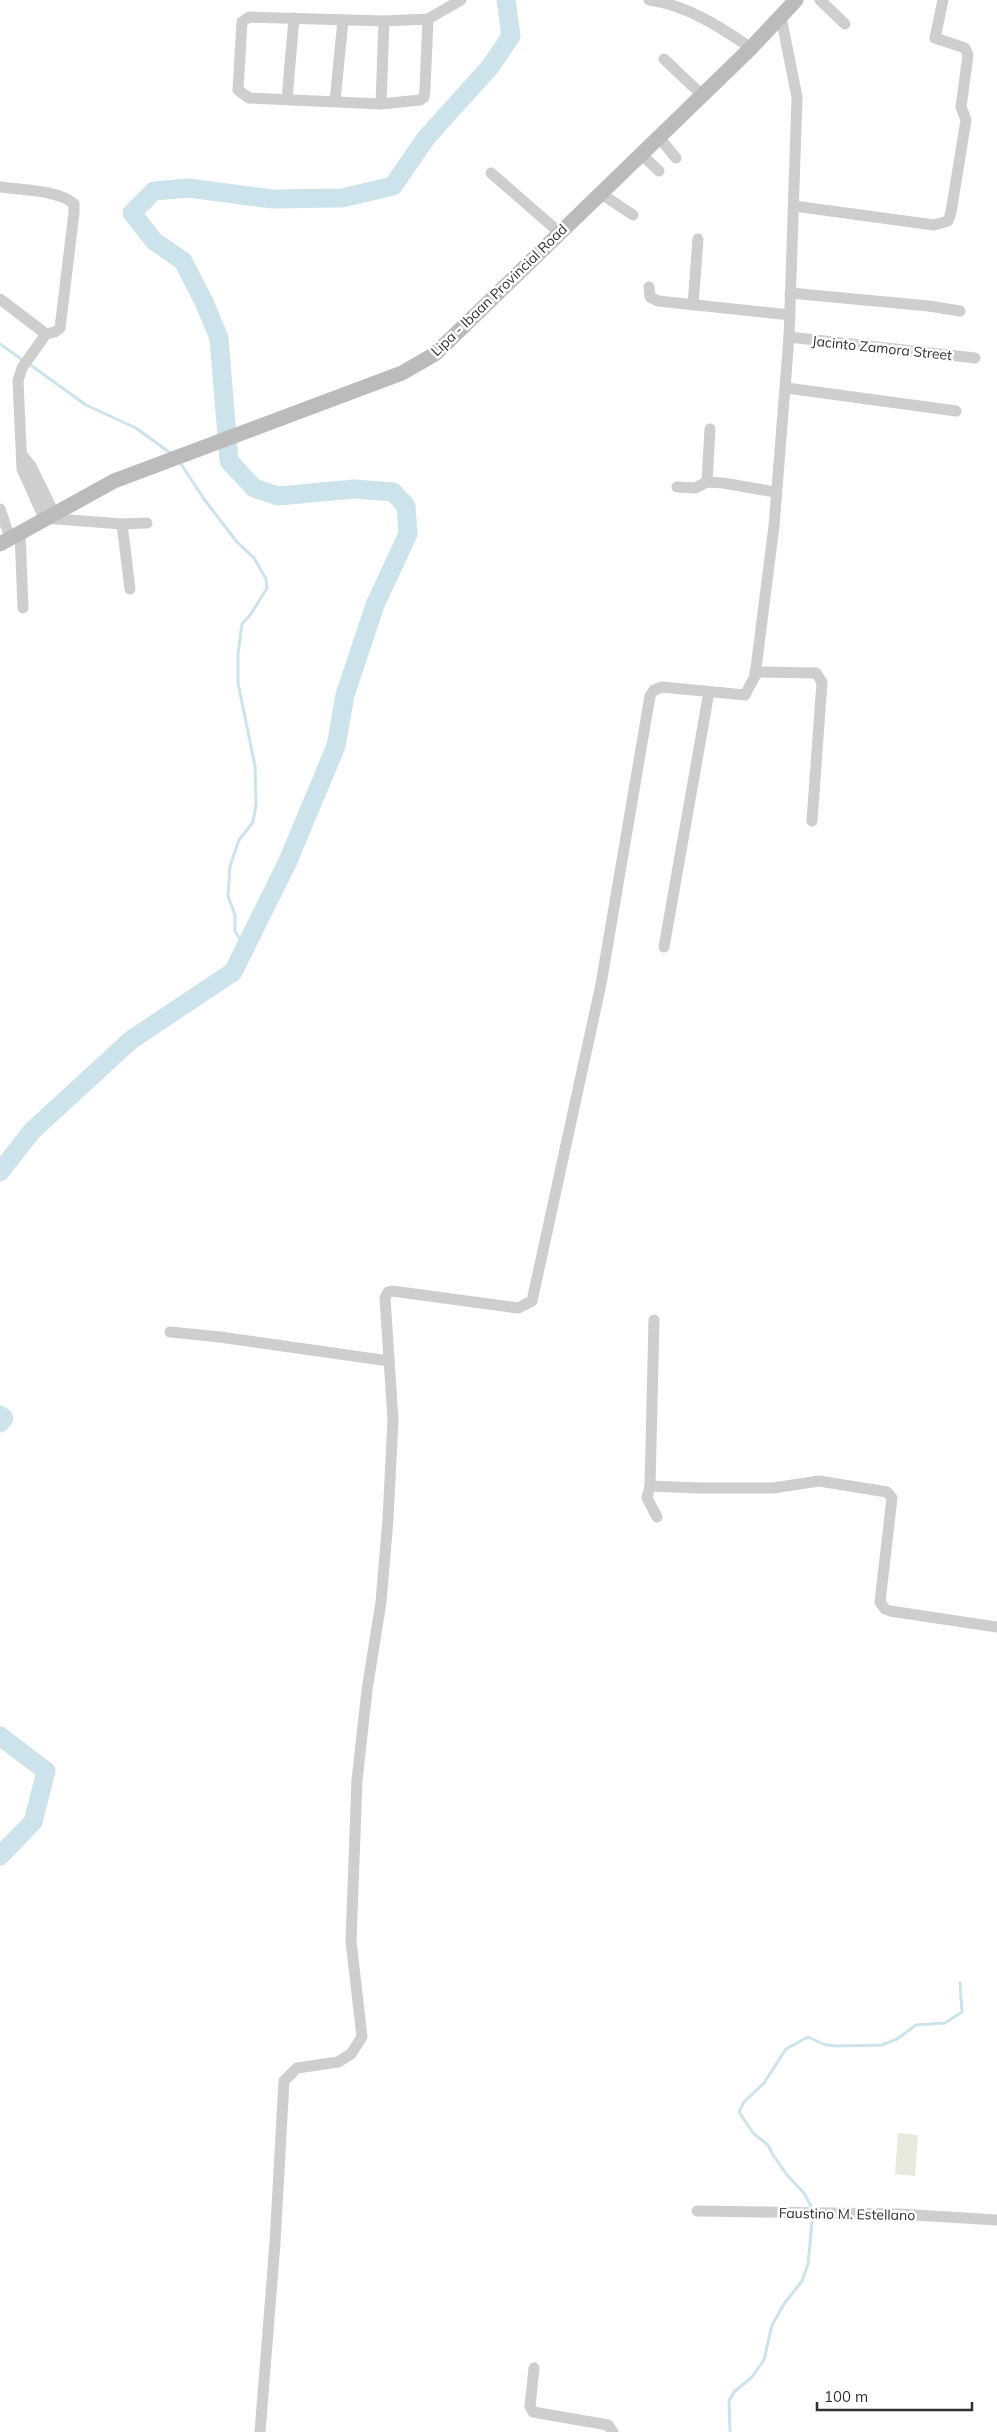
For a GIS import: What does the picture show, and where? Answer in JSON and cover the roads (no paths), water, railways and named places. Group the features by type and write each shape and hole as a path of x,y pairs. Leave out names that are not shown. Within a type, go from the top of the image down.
{"main road":[{"name":"Lipa - Ibaan Provincial Road","path":"10,538 114,481 402,373 435,354 640,153 751,48 796,0"}],"street":[{"path":"428,20 424,97 410,102 381,104 248,98 238,90 242,22 249,17 384,21 428,20 461,0"},
{"path":"651,0 662,2 711,22 751,48"},
{"path":"820,0 845,24"},
{"path":"794,206 934,225 948,221 966,120 961,107 968,55 966,48 935,38 943,0"},
{"path":"260,2432 275,2243 284,2081 296,2068 338,2062 351,2054 362,2037 351,1941 357,1780 367,1690 381,1602 388,1519 393,1420 385,1298 388,1292 518,1308 532,1301 601,984 650,696 654,690 662,687 745,695 755,672 774,526 775,492 787,388 790,315 797,97 781,17"},
{"path":"287,99 294,18"},
{"path":"335,101 343,20"},
{"path":"381,104 384,21"},
{"path":"664,59 702,95"},
{"path":"658,136 676,158"},
{"path":"640,153 659,171"},
{"path":"491,173 560,233"},
{"path":"0,187 58,195 69,199 74,204 60,328 46,334 26,361 18,381 22,469 49,516 122,524 147,523"},
{"path":"600,193 633,214"},
{"path":"693,306 698,239"},
{"path":"649,287 649,295 654,300 693,306 790,315"},
{"path":"790,293 929,306 960,311"},
{"path":"0,299 46,334"},
{"name":"Jacinto Zamora Street","path":"789,338 975,358"},
{"path":"787,388 956,411"},
{"path":"707,482 710,429"},
{"path":"677,487 696,488 707,482 775,492"},
{"path":"0,509 10,538 23,608"},
{"path":"122,524 130,590"},
{"path":"755,672 816,673 822,682 812,821"},
{"path":"664,946 710,692"},
{"path":"654,1320 650,1486 647,1498 657,1517"},
{"path":"170,1332 220,1337 389,1361"},
{"path":"650,1486 773,1488 819,1481 887,1492 892,1498 880,1602 882,1606 890,1611 997,1627"},
{"name":"Faustino M. Estellano","path":"697,2211 899,2214 997,2220"},
{"path":"534,2368 530,2406 533,2412 608,2425 613,2432"}],"waterway":[{"path":"0,1172 32,1131 131,1040 233,972 288,861 336,746 345,695 375,605 408,534 406,506 393,492 354,489 278,496 254,488 229,461 219,338 204,302 183,261 154,241 132,213 154,191 188,188 272,199 342,198 393,186 426,138 490,67 511,36 506,0"},
{"path":"0,344 24,361"},
{"path":"29,364 86,405 136,428 173,455"},
{"path":"179,461 204,499 237,542 254,558 266,579 267,588 251,614 242,624 238,654 238,683 255,766 256,805 253,822 239,840 230,866 228,896 235,915 235,931 245,947"},
{"path":"0,1415 4,1418 0,1423"},
{"path":"0,1736 46,1771 33,1822 0,1856"},
{"path":"730,2432 729,2401 734,2392 752,2377 764,2360 772,2325 784,2304 802,2281 808,2264 812,2222 812,2208 804,2193 787,2175 768,2145 753,2133 739,2112 744,2102 764,2083 786,2049 808,2037 823,2044 835,2046 882,2045 897,2039 916,2025 945,2023 962,2012 960,1983"}]}
